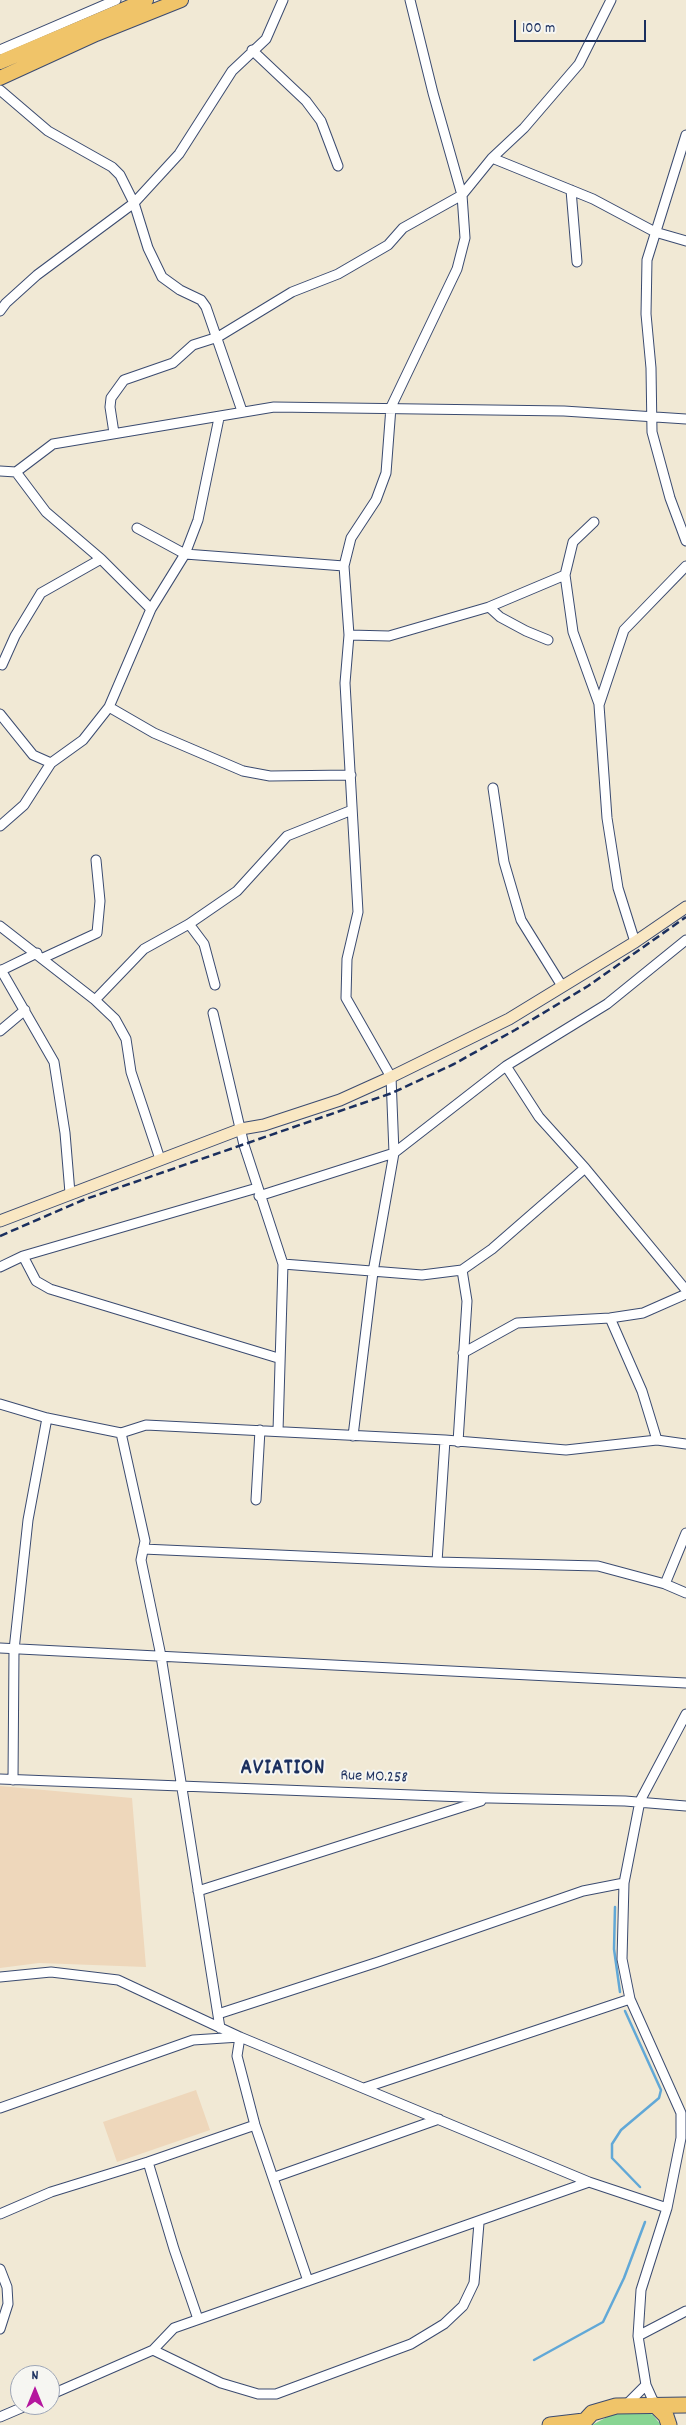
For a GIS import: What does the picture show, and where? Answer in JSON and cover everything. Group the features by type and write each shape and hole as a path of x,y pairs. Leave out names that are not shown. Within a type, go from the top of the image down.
{"highway":[{"path":"550,2425 582,2423 597,2410 626,2405 686,2405"},
{"path":"655,2405 666,2416 669,2425"}],"main road":[{"path":"0,78 96,34 180,0"},
{"path":"0,62 138,2"}],"street":[{"path":"0,50 116,0"},
{"path":"0,311 6,303 37,275 134,203 179,154 232,71 270,32 283,0"},
{"path":"353,1436 373,1272 394,1153 391,1078 346,998 347,959 358,912 345,683 349,635 344,566 351,538 376,500 386,473 391,408 457,269 465,238 462,194 433,93 410,0"},
{"path":"114,433 110,407 111,398 124,380 132,375 172,363 192,345 218,337 292,292 338,274 388,245 403,228 462,194 492,158 524,128 579,64 611,0"},
{"path":"252,50 306,101 321,121 338,166"},
{"path":"0,90 48,131 112,167 120,175 134,203 148,248 162,277 180,290 200,300 206,306 242,411"},
{"path":"686,135 647,260 646,314 651,368 652,432 670,498 686,541"},
{"path":"492,158 572,190 655,232 686,241"},
{"path":"572,190 577,262"},
{"path":"0,471 16,472 53,444 218,418 242,411 274,407 564,411 686,419"},
{"path":"0,826 24,806 51,763 83,740 109,707 151,609 185,554 198,520 218,418"},
{"path":"16,472 46,512 101,559 151,609"},
{"path":"594,522 573,542 565,575 573,632 599,705 608,818 618,888 636,942"},
{"path":"137,528 185,554 344,566"},
{"path":"2,665 16,636 41,593 101,559"},
{"path":"599,705 624,630 686,566"},
{"path":"349,635 390,636 489,607 565,575"},
{"path":"489,607 500,617 548,640"},
{"path":"109,707 154,733 243,771 270,776 351,776"},
{"path":"0,714 33,755 51,763"},
{"path":"493,788 504,862 521,920 562,986"},
{"path":"95,1000 144,949 189,924 237,891 287,836 352,810"},
{"path":"70,1193 65,1134 54,1062 1,970 97,933 100,901 96,860"},
{"path":"0,1221 241,1129 264,1125 340,1100 391,1078 509,1019 636,942 686,907"},
{"path":"189,924 204,944 215,985"},
{"path":"0,926 95,1000 115,1019 126,1038 131,1072 160,1159"},
{"path":"0,1267 24,1256 394,1153 506,1066 607,1004 686,940"},
{"path":"0,1031 25,1010"},
{"path":"213,1013 258,1192 282,1264 278,1358 278,1431"},
{"path":"463,1353 517,1322 610,1318 644,1313 686,1292 585,1168 539,1117 506,1066"},
{"path":"282,1264 422,1275 462,1270 492,1249 585,1168"},
{"path":"24,1256 36,1281 50,1289 278,1358"},
{"path":"458,1442 467,1301 462,1270"},
{"path":"610,1318 642,1391 657,1440"},
{"path":"0,1404 47,1418 121,1433 146,1425 445,1440 566,1450 657,1440 686,1444"},
{"path":"13,1780 14,1650 28,1520 47,1418"},
{"path":"256,1500 260,1430"},
{"path":"121,1433 145,1541 141,1560 162,1656 220,2028"},
{"path":"437,1562 445,1440"},
{"path":"665,1584 686,1533"},
{"path":"144,1549 437,1562 598,1566 665,1584 686,1593"},
{"path":"0,1648 686,1683"},
{"path":"655,2405 646,2385 638,2336 641,2290 667,2208 681,2138 684,2110 630,1999 622,1959 624,1882 640,1801 686,1714"},
{"name":"Rue MO.258","path":"0,1779 490,1798 640,1801 686,1806"},
{"path":"198,1891 490,1798"},
{"path":"218,2014 378,1962 583,1891 624,1882"},
{"path":"0,1977 51,1972 118,1980 220,2028 590,2182 667,2208"},
{"path":"364,2088 630,1999"},
{"path":"0,2108 193,2040 240,2036"},
{"path":"240,2036 237,2056 255,2124 308,2282"},
{"path":"274,2177 439,2119"},
{"path":"0,2214 51,2192 148,2162 255,2124"},
{"path":"148,2162 174,2249 198,2319"},
{"path":"60,2391 153,2350 174,2328 479,2223 590,2182"},
{"path":"153,2350 221,2383 258,2394 276,2394 411,2344 444,2324 463,2306 474,2284 479,2223"},
{"path":"0,2269 8,2304 0,2329"},
{"path":"638,2336 686,2312"},
{"path":"626,2405 646,2385"}],"shaded area":[{"path":"0,1786 132,1798 146,1967 39,1963 0,1968"},
{"path":"196,2090 210,2130 117,2162 103,2122"}],"green space":[{"path":"642,2410 653,2415 661,2425 592,2425 613,2414"}],"waterway":[{"path":"615,1907 614,1949 620,1992"},
{"path":"625,2011 661,2090 659,2098 621,2130 612,2144 612,2158 640,2187"},
{"path":"534,2360 603,2322 624,2278 645,2222"}],"railway":[{"path":"0,1236 83,1200 392,1093 454,1064 515,1030 588,986 686,917"}],"district":[{"name":"AVIATION","path":"283,1770"}]}
